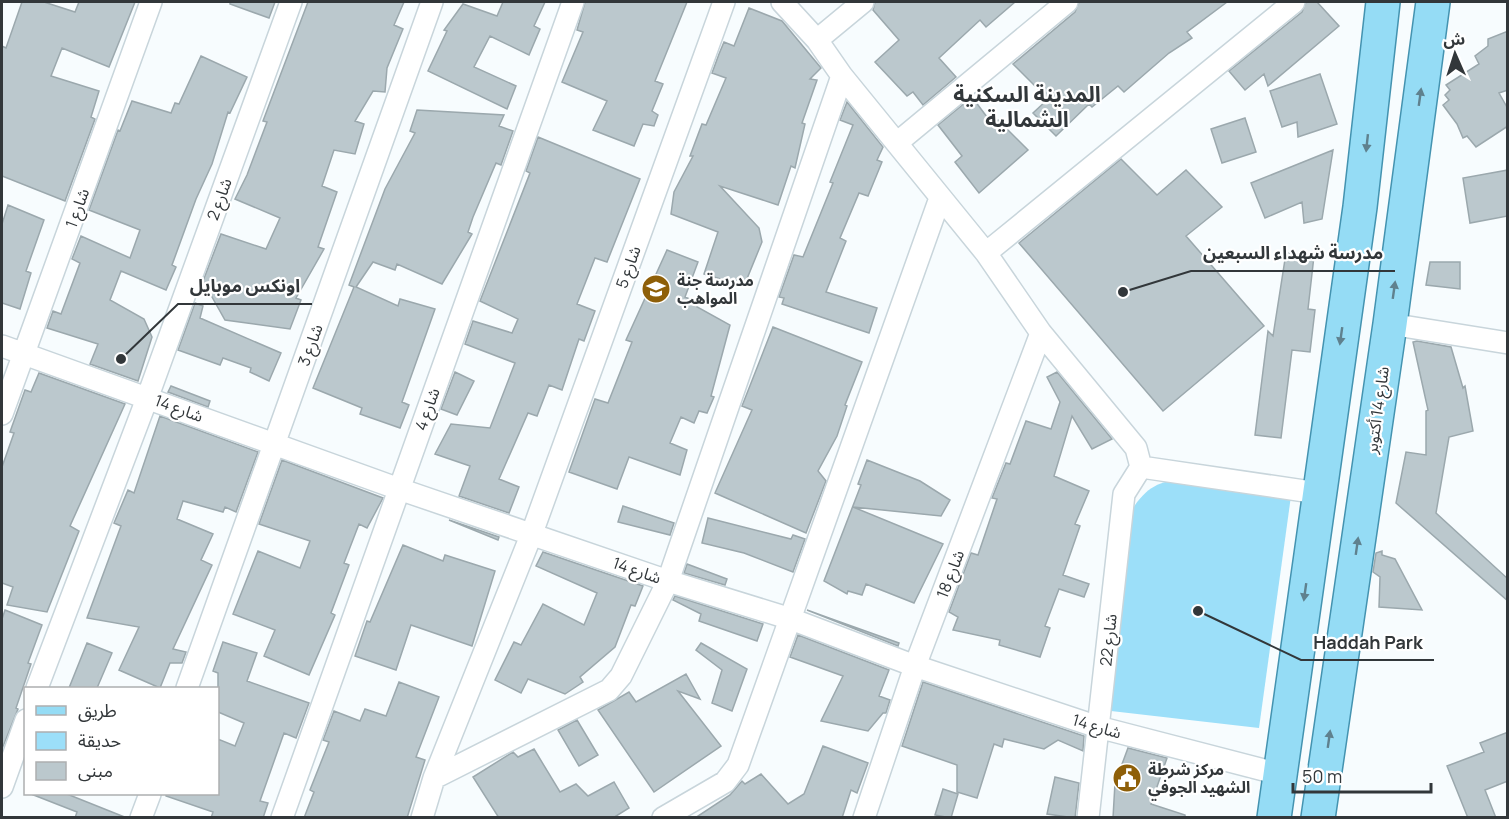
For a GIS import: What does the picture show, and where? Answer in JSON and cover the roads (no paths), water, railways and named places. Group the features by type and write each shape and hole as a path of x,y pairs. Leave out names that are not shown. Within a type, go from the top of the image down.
{"main road":[{"path":"1274,818 1360,207 1383,2"},
{"name":"شارع 14 أكتوبر","path":"1318,818 1390,324 1432,2"},
{"path":"1360,207 1404,217"}],"street":[{"name":"شارع 1","path":"2,414 150,2"},
{"name":"شارع 2","path":"37,687 148,396 291,2"},
{"name":"شارع 3","path":"187,687 432,2"},
{"name":"شارع 4","path":"282,818 573,2"},
{"name":"شارع 5","path":"422,818 434,778 532,533 724,2"},
{"path":"782,2 817,40 842,75 986,253 1041,333 1136,448 1141,467 1318,493"},
{"path":"817,40 863,2"},
{"path":"898,142 1067,2"},
{"path":"986,253 1294,2"},
{"path":"434,778 616,684 668,581 842,75"},
{"path":"663,818 732,775 791,619 940,198"},
{"path":"1390,324 1508,343"},
{"name":"شارع 18","path":"864,818 915,666 1041,333"},
{"name":"شارع 14","path":"2,346 148,396 399,489 668,581 791,619 915,666 1098,727 1280,774"},
{"name":"شارع 22","path":"1088,818 1124,494 1141,467"},
{"path":"2,787 24,726"},
{"path":"141,818 150,795"}],"place":[{"name":"مدرسة جنة المواهب","path":"656,289"},
{"name":"مدرسة شهداء السبعين","path":"1123,292"},
{"name":"اونكس موبايل","path":"121,359"},
{"name":"Haddah Park","path":"1198,611"},
{"name":"مركز شرطة الشهيد الجوفي","path":"1127,778"}],"district":[{"name":"المدينة السكنية الشمالية","path":"1027,106"}]}
